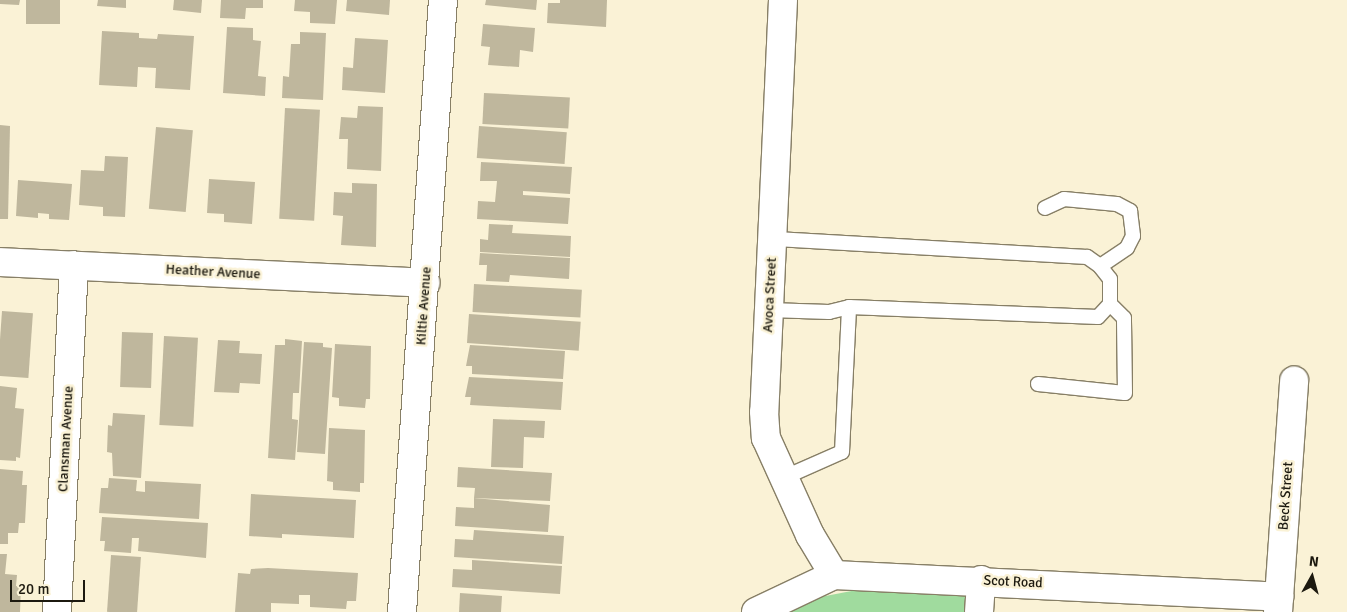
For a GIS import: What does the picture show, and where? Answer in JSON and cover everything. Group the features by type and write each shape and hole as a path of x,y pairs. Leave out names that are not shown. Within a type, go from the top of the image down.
{"street":[{"name":"Kiltie Avenue","path":"402,612 426,283 443,0"},
{"name":"Avoca Street","path":"783,0 764,412 766,438 810,536 834,575"},
{"name":"Heather Avenue","path":"0,262 426,283"},
{"name":"Clansman Avenue","path":"57,612 74,265"},
{"name":"Beck Street","path":"1278,604 1294,381"},
{"name":"Scot Road","path":"756,612 834,575 981,580 1278,604"},
{"path":"979,612 981,580"}],"lane":[{"path":"1046,208 1064,199 1118,204 1130,211 1133,236 1127,248 1100,266"},
{"path":"769,310 829,312 850,307 1098,317 1110,304 1110,280 1100,266 1087,257 772,239"},
{"path":"1038,384 1125,393 1124,318 1110,304"},
{"path":"784,478 842,452 850,307"}],"green space":[{"path":"862,589 968,596 967,612 787,612 815,598"}],"building":[{"path":"0,0 20,0 19,5 0,4"},
{"path":"26,0 60,0 60,24 26,24"},
{"path":"98,0 126,0 126,8 97,6"},
{"path":"174,0 202,0 201,13 173,10"},
{"path":"221,0 263,0 263,8 246,8 245,19 220,18"},
{"path":"295,0 337,0 335,24 310,23 310,12 294,11"},
{"path":"347,0 390,0 389,15 346,11"},
{"path":"486,0 537,0 536,10 485,5"},
{"path":"560,0 607,0 606,27 547,23 548,3 560,3"},
{"path":"483,24 535,28 533,52 520,50 519,67 488,65 490,47 481,46"},
{"path":"227,27 253,28 253,40 261,41 258,76 266,77 265,96 223,93"},
{"path":"102,31 139,33 139,38 157,39 158,34 194,36 190,90 155,88 156,68 138,67 137,87 99,85"},
{"path":"300,32 326,33 323,100 282,98 283,76 289,77 291,44 300,44"},
{"path":"355,38 388,40 385,93 342,90 343,67 353,68"},
{"path":"484,93 570,98 568,128 482,124"},
{"path":"358,106 383,107 381,171 347,169 348,139 339,139 341,117 357,118"},
{"path":"285,108 320,110 314,221 279,219"},
{"path":"0,125 10,126 8,219 0,219"},
{"path":"479,126 567,132 565,164 477,158"},
{"path":"156,127 193,130 186,212 149,209"},
{"path":"105,156 128,157 125,217 103,216 103,207 79,205 81,170 104,171"},
{"path":"481,162 572,167 570,194 523,191 523,195 570,198 568,224 477,219 478,201 495,202 497,181 480,181"},
{"path":"209,179 255,182 252,224 224,222 224,214 207,213"},
{"path":"18,180 72,184 69,220 49,219 49,214 38,213 38,218 16,216"},
{"path":"352,183 377,184 376,247 341,245 343,216 333,215 334,192 352,193"},
{"path":"489,224 513,225 512,233 571,236 570,257 480,252 480,239 488,240"},
{"path":"480,253 570,258 569,279 510,275 509,282 486,281 487,265 479,265"},
{"path":"474,284 582,290 580,318 473,312"},
{"path":"2,311 33,313 28,378 0,376"},
{"path":"469,314 581,322 579,351 467,343"},
{"path":"122,332 153,333 151,388 120,387"},
{"path":"164,336 198,338 193,427 159,425"},
{"path":"285,339 302,341 299,393 293,393 292,419 298,420 295,460 268,458 275,345 285,345"},
{"path":"218,340 240,341 239,353 262,354 260,384 240,383 239,393 214,392"},
{"path":"304,342 323,343 323,347 332,348 325,454 297,452"},
{"path":"335,344 371,346 370,399 366,399 365,408 339,406 339,398 332,397"},
{"path":"470,345 565,351 563,379 472,374 472,366 466,366"},
{"path":"469,377 563,382 561,410 470,405 471,397 465,397"},
{"path":"0,386 17,388 15,408 24,409 20,458 16,457 16,461 0,460"},
{"path":"113,413 145,415 141,478 113,476 112,453 107,452 108,425 112,426"},
{"path":"493,419 545,421 544,438 524,437 523,468 491,467"},
{"path":"329,428 365,430 364,483 360,483 360,492 333,490 333,482 327,481"},
{"path":"458,467 552,473 550,501 474,498 475,488 457,487"},
{"path":"0,469 23,471 22,485 27,485 25,523 19,523 18,533 8,533 8,544 0,544"},
{"path":"109,478 137,480 136,491 145,492 145,481 201,484 199,519 99,513 101,488 108,488"},
{"path":"251,494 356,500 354,538 282,534 282,538 249,536"},
{"path":"474,498 550,505 548,532 455,526 456,507 474,508"},
{"path":"102,517 208,523 206,558 138,551 139,538 132,538 131,553 104,551 105,541 100,541"},
{"path":"474,530 564,536 562,564 454,557 455,539 473,540"},
{"path":"0,554 7,554 5,574 17,575 16,586 21,586 20,612 0,612"},
{"path":"111,555 141,557 137,612 107,612"},
{"path":"472,560 562,566 560,594 452,587 453,569 472,570"},
{"path":"268,568 358,573 356,601 347,601 346,609 310,607 310,595 299,595 299,604 271,603 271,612 235,612 238,573 250,574 251,569"},
{"path":"460,593 502,596 501,612 459,612"}]}
